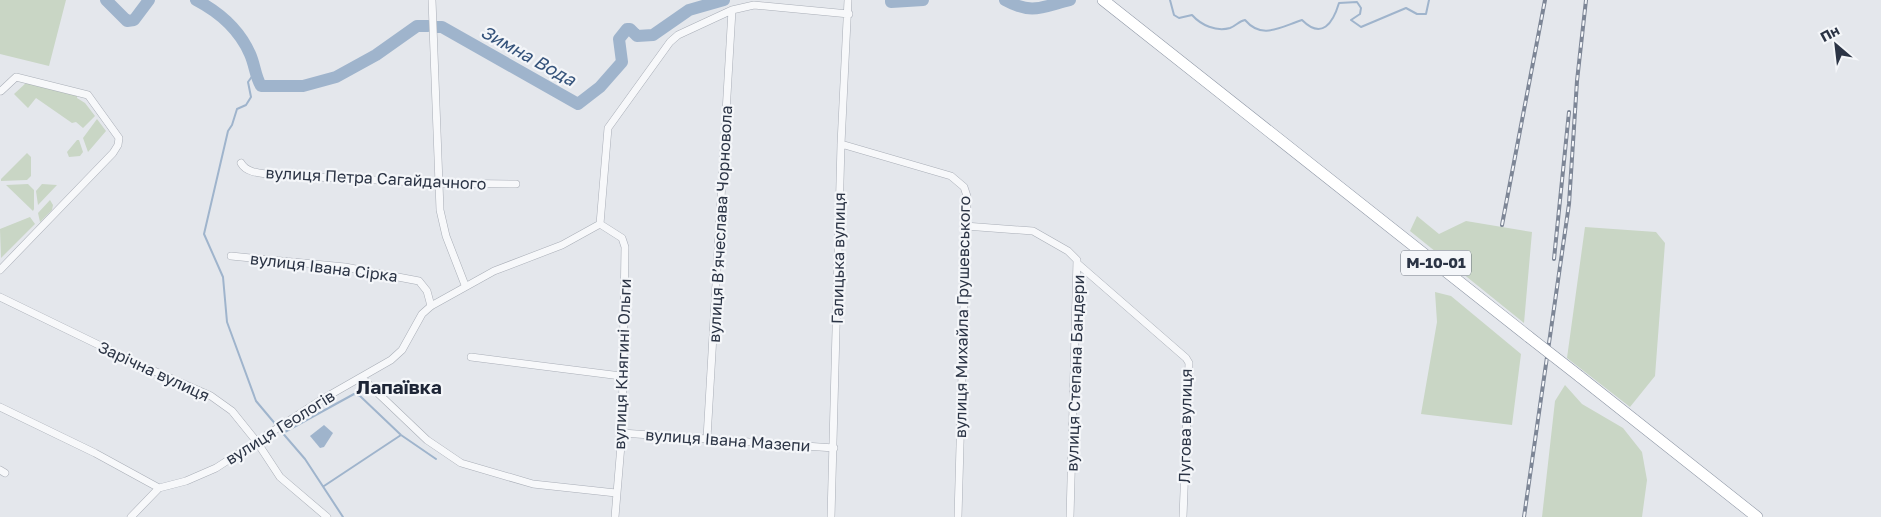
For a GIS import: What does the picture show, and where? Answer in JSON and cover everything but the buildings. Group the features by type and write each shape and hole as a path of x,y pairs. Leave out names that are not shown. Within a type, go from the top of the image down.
{"highway":[{"name":"М-10-01","path":"1104,0 1757,517"}],"street":[{"path":"432,0 437,99 437,183 441,219 465,285"},
{"name":"Галицька вулиця","path":"831,517 841,144 849,14 848,0"},
{"path":"600,224 608,128 670,42 678,35 732,10 754,5 849,14"},
{"name":"вулиця Вʼячеслава Чорновола","path":"707,438 732,10"},
{"path":"0,91 16,77 88,95 119,138 118,145 112,152 0,270"},
{"name":"вулиця Михайла Грушевського","path":"841,144 951,176 964,187 967,196 958,517"},
{"name":"вулиця Петра Сагайдачного","path":"240,163 245,170 274,175 437,183 516,184"},
{"name":"вулиця Геологів","path":"159,488 186,481 216,468 391,360 402,350 422,314 431,306 465,285 524,258 562,245 600,224"},
{"name":"вулиця Княгині Ольги","path":"600,224 622,238 625,247 621,376 622,433 615,517"},
{"name":"вулиця Степана Бандери","path":"965,226 1033,231 1075,256 1078,264 1070,517"},
{"name":"вулиця Івана Сірка","path":"231,256 345,267 419,281 427,291 431,306"},
{"name":"Лугова вулиця","path":"1078,264 1186,358 1189,363 1183,517"},
{"name":"Зарічна вулиця","path":"0,297 138,364 212,396 232,411 257,442 280,477 327,517"},
{"path":"471,357 621,376"},
{"path":"362,378 427,440 461,463 533,484 616,493"},
{"path":"0,407 159,488 131,517"},
{"name":"вулиця Івана Мазепи","path":"622,433 834,448"}],"green space":[{"path":"0,0 66,0 49,66 0,54"},
{"path":"27,82 77,95 77,98 85,103 95,116 83,128 76,122 72,123 36,98 28,108 14,94"},
{"path":"97,119 106,131 88,152 83,138"},
{"path":"79,140 83,152 80,156 69,157 67,152"},
{"path":"27,153 31,157 31,176 27,180 1,181 1,179"},
{"path":"28,184 34,190 33,211 6,185"},
{"path":"42,184 57,185 38,205 36,191"},
{"path":"50,200 53,205 52,210 40,222 38,213"},
{"path":"1417,216 1439,234 1466,221 1532,232 1524,323 1410,231"},
{"path":"30,217 35,224 1,258 0,229"},
{"path":"1585,227 1656,232 1665,243 1655,376 1630,407 1567,358"},
{"path":"1435,292 1451,296 1521,354 1512,425 1421,414 1437,322"},
{"path":"1565,385 1582,404 1623,428 1642,452 1647,480 1642,517 1542,517 1555,401"}],"water":[{"path":"324,425 333,433 324,447 320,448 310,436"}],"waterway":[{"name":"Зимна Вода","path":"106,0 127,21 134,20 149,0"},
{"name":"Зимна Вода","path":"196,0 213,10 234,29 250,54 261,86 303,86 336,77 376,55 417,26 428,26"},
{"name":"Зимна Вода","path":"437,27 442,27 578,104 600,87 622,62 619,39 627,29 630,29 637,36 653,35 689,10 724,0"},
{"name":"Зимна Вода","path":"891,0 891,2 923,0"},
{"name":"Зимна Вода","path":"1005,0 1014,5 1030,8 1044,7 1070,0"},
{"path":"1170,0 1174,15 1179,18 1192,15 1204,25 1219,29 1230,28 1245,20 1251,26 1265,31 1302,20 1315,29 1321,29 1334,17 1339,3 1357,2 1361,8 1360,14 1351,20 1361,27 1406,8 1417,14 1426,14 1429,0"},
{"path":"256,71 248,82 251,97 246,105 237,109 228,131 204,234 223,277 227,322 256,401 277,426"},
{"path":"283,433 354,394 360,396 401,435 436,459"},
{"path":"280,430 305,459 343,517"},
{"path":"324,486 401,435"}],"railway":[{"path":"1502,225 1545,0"},
{"path":"1524,517 1569,204 1577,81 1586,0"},
{"path":"1554,259 1569,112"}],"district":[{"name":"Лапаївка","path":"399,387"}]}
